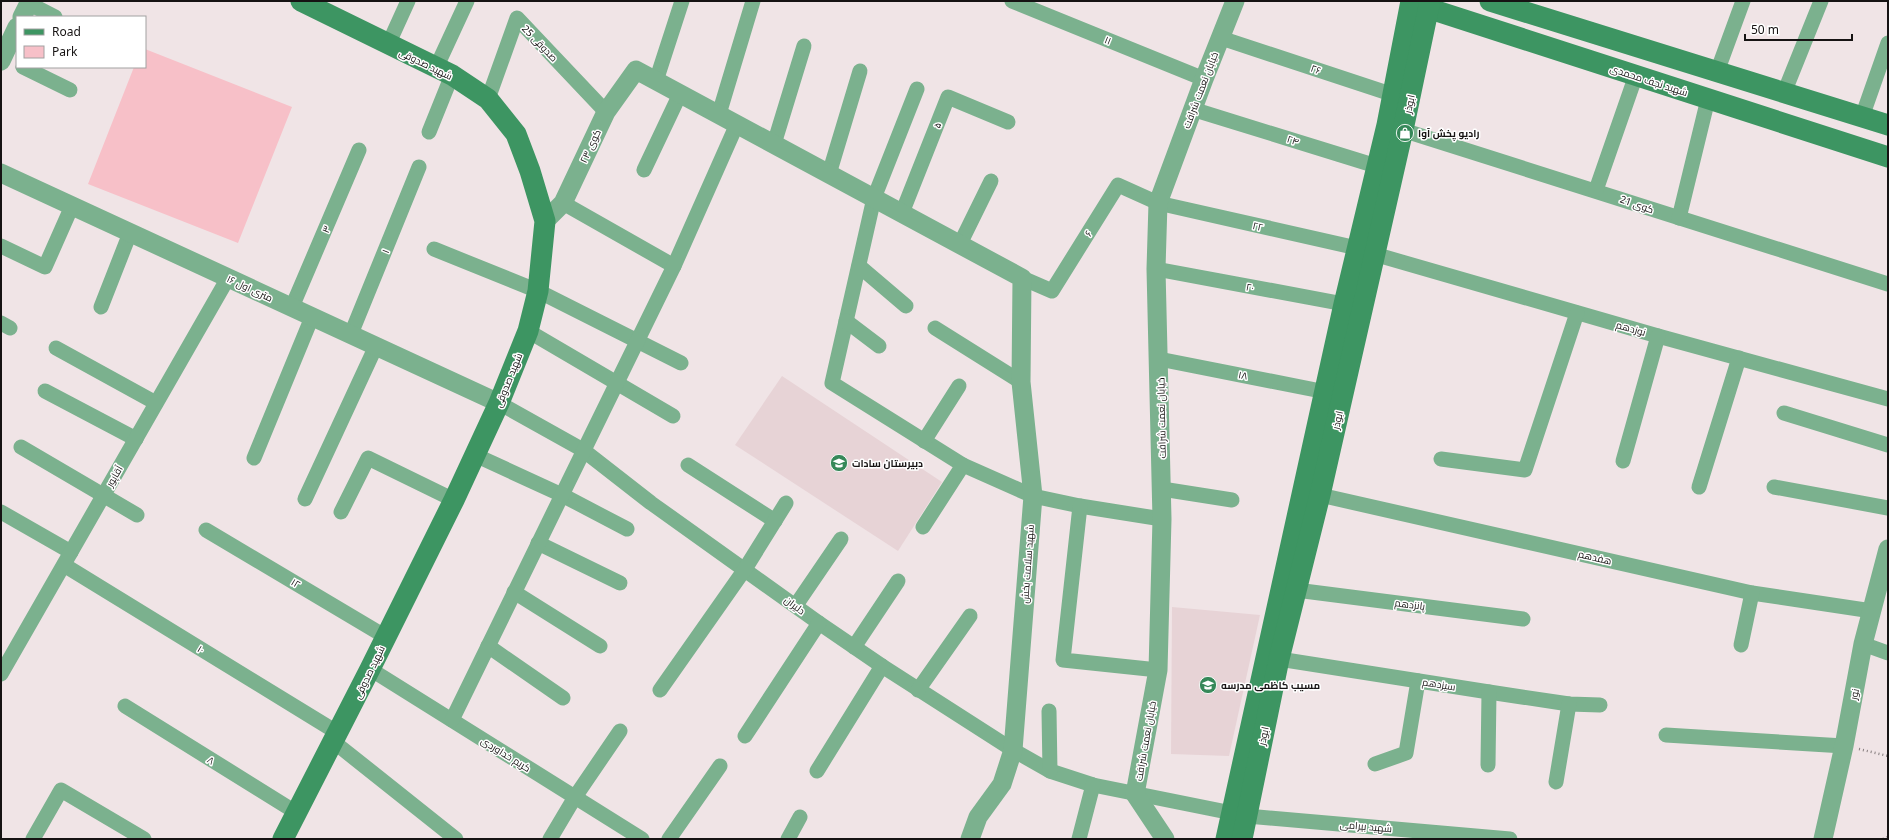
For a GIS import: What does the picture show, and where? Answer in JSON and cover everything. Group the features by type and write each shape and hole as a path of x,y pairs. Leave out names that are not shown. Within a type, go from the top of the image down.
{"main road":[{"name":"شهید صدوقی","path":"289,836 297,813 454,500 499,403 528,331 538,291 545,221 530,171 516,134 488,98 444,72 388,45 326,6 301,1"},
{"name":"شهید نجف محمدی","path":"1418,3 1888,157"},
{"name":"ابوذر","path":"1226,839 1239,814 1320,495 1366,251 1402,98 1418,3"},
{"path":"1502,3 1888,125"},
{"path":"1708,99 1717,72"},
{"name":"ابوذر","path":"1242,839 1239,814 1344,304 1366,251"}],"street":[{"path":"388,45 408,1"},
{"path":"429,132 444,72 467,1"},
{"path":"682,1 656,80 1022,278"},
{"path":"719,114 753,1"},
{"name":"۱۱","path":"1012,1 1204,79"},
{"name":"خیابان نعمت شرافت","path":"1165,839 1135,794 1158,670 1162,488 1156,269 1158,203 1192,109 1235,1"},
{"path":"1717,72 1743,1"},
{"path":"1784,93 1821,1"},
{"path":"27,7 52,16"},
{"name":"صدوقی 25","path":"488,98 517,18 606,112"},
{"path":"7,61 16,31"},
{"name":"۲۶","path":"1221,38 1402,98"},
{"path":"1862,117 1888,43"},
{"path":"774,144 804,46"},
{"path":"25,68 70,90"},
{"name":"کوی ۲۳","path":"545,221 563,203 606,112 636,70 656,80"},
{"path":"829,174 860,71"},
{"path":"1596,190 1636,75"},
{"path":"917,89 874,198 832,383 963,465 1033,496 1080,506 1162,519"},
{"path":"644,170 680,94"},
{"name":"۵","path":"902,213 948,97 1008,122"},
{"path":"1679,218 1708,99"},
{"name":"۲۴","path":"1192,109 1385,169"},
{"path":"452,720 674,266 737,124"},
{"name":"کوی 21","path":"1395,127 1888,284"},
{"name":"۳","path":"292,307 359,150"},
{"name":"۱","path":"351,334 419,167"},
{"name":"۱۶ متری اول","path":"1,173 499,403"},
{"path":"960,244 991,181"},
{"name":"۶","path":"1022,278 1052,291 1118,185 1158,203"},
{"path":"563,203 674,266"},
{"name":"۲۲","path":"1158,203 1366,251"},
{"path":"1,246 45,267 72,206"},
{"path":"101,307 130,233"},
{"path":"434,249 538,291 681,363"},
{"name":"نوزدهم","path":"1366,251 1658,336 1888,399"},
{"path":"859,266 906,306"},
{"name":"۲۰","path":"1156,269 1344,304"},
{"name":"آقاپور","path":"2,670 228,278"},
{"name":"شهید سلامت بخش","path":"970,839 978,817 1002,784 1013,750 1033,496 1021,382 1022,278"},
{"path":"1441,459 1525,470 1577,313"},
{"path":"254,458 312,317"},
{"path":"846,321 879,346"},
{"path":"936,328 1021,382"},
{"path":"528,331 616,384 673,416"},
{"path":"1623,461 1658,336"},
{"path":"305,499 376,346"},
{"path":"56,348 156,403"},
{"path":"1699,487 1739,358"},
{"name":"۱۸","path":"1159,359 1326,392"},
{"path":"924,441 959,386"},
{"path":"44,391 136,439"},
{"name":"دلیران","path":"499,403 583,450 651,503 746,569 819,623 918,690 1013,750 1050,771 1093,786 1135,794"},
{"path":"1784,413 1888,445"},
{"path":"21,447 137,515"},
{"path":"475,455 562,495 627,529"},
{"path":"341,512 368,458 454,500"},
{"path":"688,465 775,521"},
{"path":"923,527 963,465"},
{"path":"1774,487 1888,508"},
{"path":"1162,488 1232,500"},
{"name":"هفدهم","path":"1320,495 1752,593 1872,611"},
{"path":"660,690 746,569 786,503"},
{"path":"1080,506 1063,660 1158,670"},
{"name":"۱۰","path":"1,512 67,558 336,737 456,839"},
{"name":"۱۲","path":"206,530 386,637"},
{"path":"796,605 841,539"},
{"path":"538,543 620,583"},
{"name":"نور","path":"1823,839 1844,746 1863,644 1872,611 1883,588 1888,549"},
{"path":"854,647 898,581"},
{"name":"پانزدهم","path":"1296,590 1523,619"},
{"path":"514,592 600,646"},
{"path":"1740,645 1752,593"},
{"path":"918,690 970,616"},
{"path":"745,736 819,623"},
{"path":"1863,644 1888,653"},
{"path":"488,646 563,698"},
{"name":"سیزدهم","path":"1279,659 1569,704 1600,705"},
{"path":"818,771 882,666"},
{"name":"کریم خداوردی","path":"370,669 642,839"},
{"path":"1375,764 1406,753 1418,681"},
{"path":"1488,692 1488,765"},
{"path":"1556,782 1569,704"},
{"name":"۸","path":"125,706 297,813"},
{"path":"1049,711 1050,771"},
{"path":"550,839 575,797 620,730"},
{"path":"1666,735 1844,746"},
{"path":"669,839 720,766"},
{"path":"1079,839 1093,786"},
{"path":"33,839 61,790 144,839"},
{"name":"شهید بیرامی","path":"1135,794 1239,814 1426,835 1510,839"},
{"path":"788,839 800,816"}],"path":[{"path":"1844,746 1888,756"},
{"path":"1883,839 1888,837"}],"shaded area":[{"name":"دبیرستان سادات","path":"782,376 942,482 898,551 735,445"},
{"name":"مسیب کاظمی مدرسه","path":"1172,607 1260,615 1229,756 1171,754"}],"green space":[{"path":"146,49 292,107 238,243 88,184 134,68 146,68"}],"place":[{"name":"رادیو پخش آوا","path":"1405,133"},
{"name":"دبیرستان سادات","path":"839,463"},
{"name":"مسیب کاظمی مدرسه","path":"1208,685"}]}
